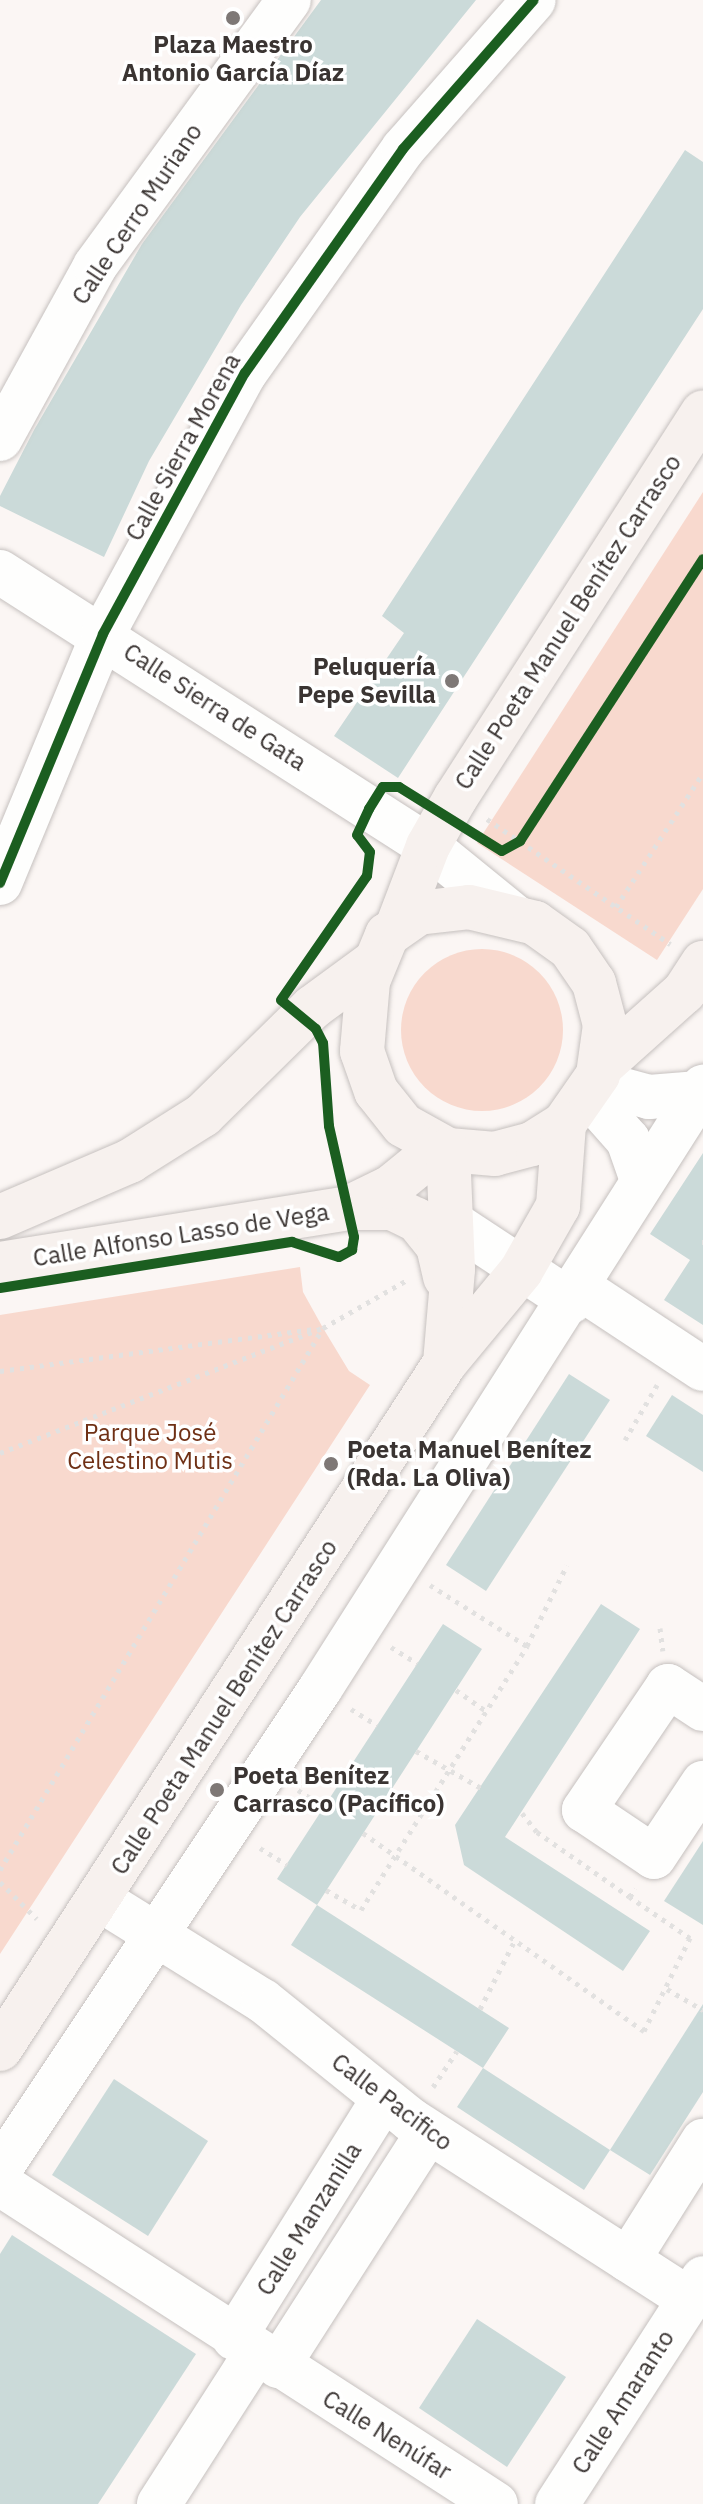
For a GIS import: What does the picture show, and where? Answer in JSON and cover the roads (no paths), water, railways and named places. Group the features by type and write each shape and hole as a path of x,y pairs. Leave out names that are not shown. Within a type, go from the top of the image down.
{"main road":[{"name":"Calle Poeta Manuel Benítez Carrasco","path":"399,922 428,846 703,412"},
{"path":"587,1092 601,1003 584,964 553,934 514,916 469,907 418,913 399,922 373,963 361,1022 369,1078 403,1125 444,1148 476,1154 514,1151 587,1092 684,992 702,964"},
{"name":"Calle Alfonso Lasso de Vega","path":"0,1217 130,1161 203,1115 313,1007 373,963"},
{"name":"Calle Poeta Manuel Benítez Carrasco","path":"0,2049 445,1363 521,1271 558,1206 587,1092"},
{"name":"Calle Poeta Manuel Benítez Carrasco","path":"444,1148 446,1241 452,1302 445,1363"},
{"name":"Calle Alfonso Lasso de Vega","path":"0,1264 348,1208 391,1187 444,1148"},
{"path":"348,1208 392,1208 417,1220 438,1246 446,1241"}],"street":[{"name":"Calle Cerro Muriano","path":"0,439 95,266 289,0"},
{"name":"Calle Sierra Morena","path":"0,883 103,634 245,373 403,149 534,0"},
{"name":"Calle Sierra de Gata","path":"0,572 103,634 428,846 514,916"},
{"path":"587,1092 649,1097 701,1090"},
{"path":"0,2169 159,1935 575,1295 642,1180 701,1090"},
{"path":"587,1092 628,1140 642,1180"},
{"path":"446,1241 575,1295 690,1361"},
{"path":"703,1709 668,1686 584,1810 654,1857 703,1783"},
{"name":"Calle Pacifico","path":"99,1899 263,2001 383,2100 428,2132 628,2260 696,2289"},
{"name":"Calle Manzanilla","path":"256,2352 383,2100"},
{"name":"Calle Manzanilla","path":"159,2504 256,2352 428,2132"},
{"path":"628,2260 703,2141"},
{"name":"Calle Nenúfar","path":"0,2184 496,2504"},
{"name":"Calle Amaranto","path":"557,2504 696,2289"}],"place":[{"name":"Plaza Maestro Antonio García Díaz","path":"233,18"},
{"name":"Peluquería Pepe Sevilla","path":"452,681"},
{"name":"Poeta Manuel Benítez (Rda. La Oliva)","path":"331,1464"},
{"name":"Poeta Benítez Carrasco (Pacífico)","path":"217,1790"}],"park label":[{"name":"Parque José Celestino Mutis","path":"150,1447"}]}
